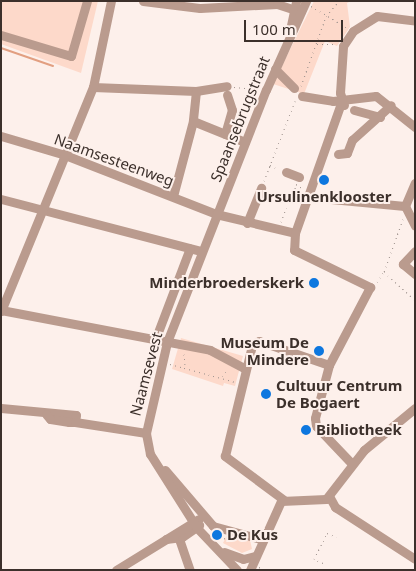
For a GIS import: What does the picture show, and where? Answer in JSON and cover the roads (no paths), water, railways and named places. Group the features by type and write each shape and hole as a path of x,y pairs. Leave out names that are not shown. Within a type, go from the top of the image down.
{"street":[{"path":"1,35 72,56 87,1"},
{"path":"111,1 93,87 1,311 210,350 232,364 245,369"},
{"path":"143,1 200,8 277,4 297,8"},
{"name":"Spaansebrugstraat","path":"216,214 275,69 297,8 306,2"},
{"path":"352,464 316,426 329,365 370,287 292,246 295,233 330,152 347,105 343,46 353,31 376,16 415,21"},
{"path":"275,69 294,88"},
{"path":"93,87 196,91 227,90 232,110 225,134"},
{"path":"173,196 193,121 196,91"},
{"path":"302,96 347,105 380,117"},
{"path":"347,105 376,96 391,105 415,127"},
{"path":"330,152 347,153 352,140 380,117 391,105"},
{"path":"193,121 245,142"},
{"name":"Naamsesteenweg","path":"1,136 65,156 216,214 247,223 295,233"},
{"path":"284,171 297,181"},
{"path":"415,183 406,208 415,226"},
{"path":"247,223 261,188"},
{"path":"311,194 406,208"},
{"path":"1,199 201,251"},
{"name":"Naamsevest","path":"216,214 167,342 146,433 156,462 195,503 198,522 210,541 237,570"},
{"name":"Naamsevest","path":"155,340 171,289 190,248"},
{"path":"414,252 403,264 415,274"},
{"path":"171,289 185,294"},
{"path":"329,365 259,341 252,345 240,384 225,456 284,500 320,501 329,496 352,464 415,408"},
{"path":"1,408 46,414 71,412 76,415 75,422 146,433"},
{"path":"329,496 336,507 415,559"},
{"path":"250,570 261,539 284,500"},
{"path":"116,570 198,522"},
{"name":"Naamsevest","path":"198,522 226,536 261,539"},
{"path":"178,535 210,541"},
{"path":"178,535 190,570"},
{"path":"220,550 241,559 255,556"},
{"path":"220,550 244,570"}],"waterway":[{"path":"1,48 53,66"}],"place":[{"name":"Ursulinenklooster","path":"324,180"},
{"name":"Minderbroederskerk","path":"314,283"},
{"name":"Museum De Mindere","path":"319,351"},
{"name":"Cultuur Centrum De Bogaert","path":"266,394"},
{"name":"Bibliotheek","path":"306,430"},
{"name":"De Kus","path":"217,535"}]}
